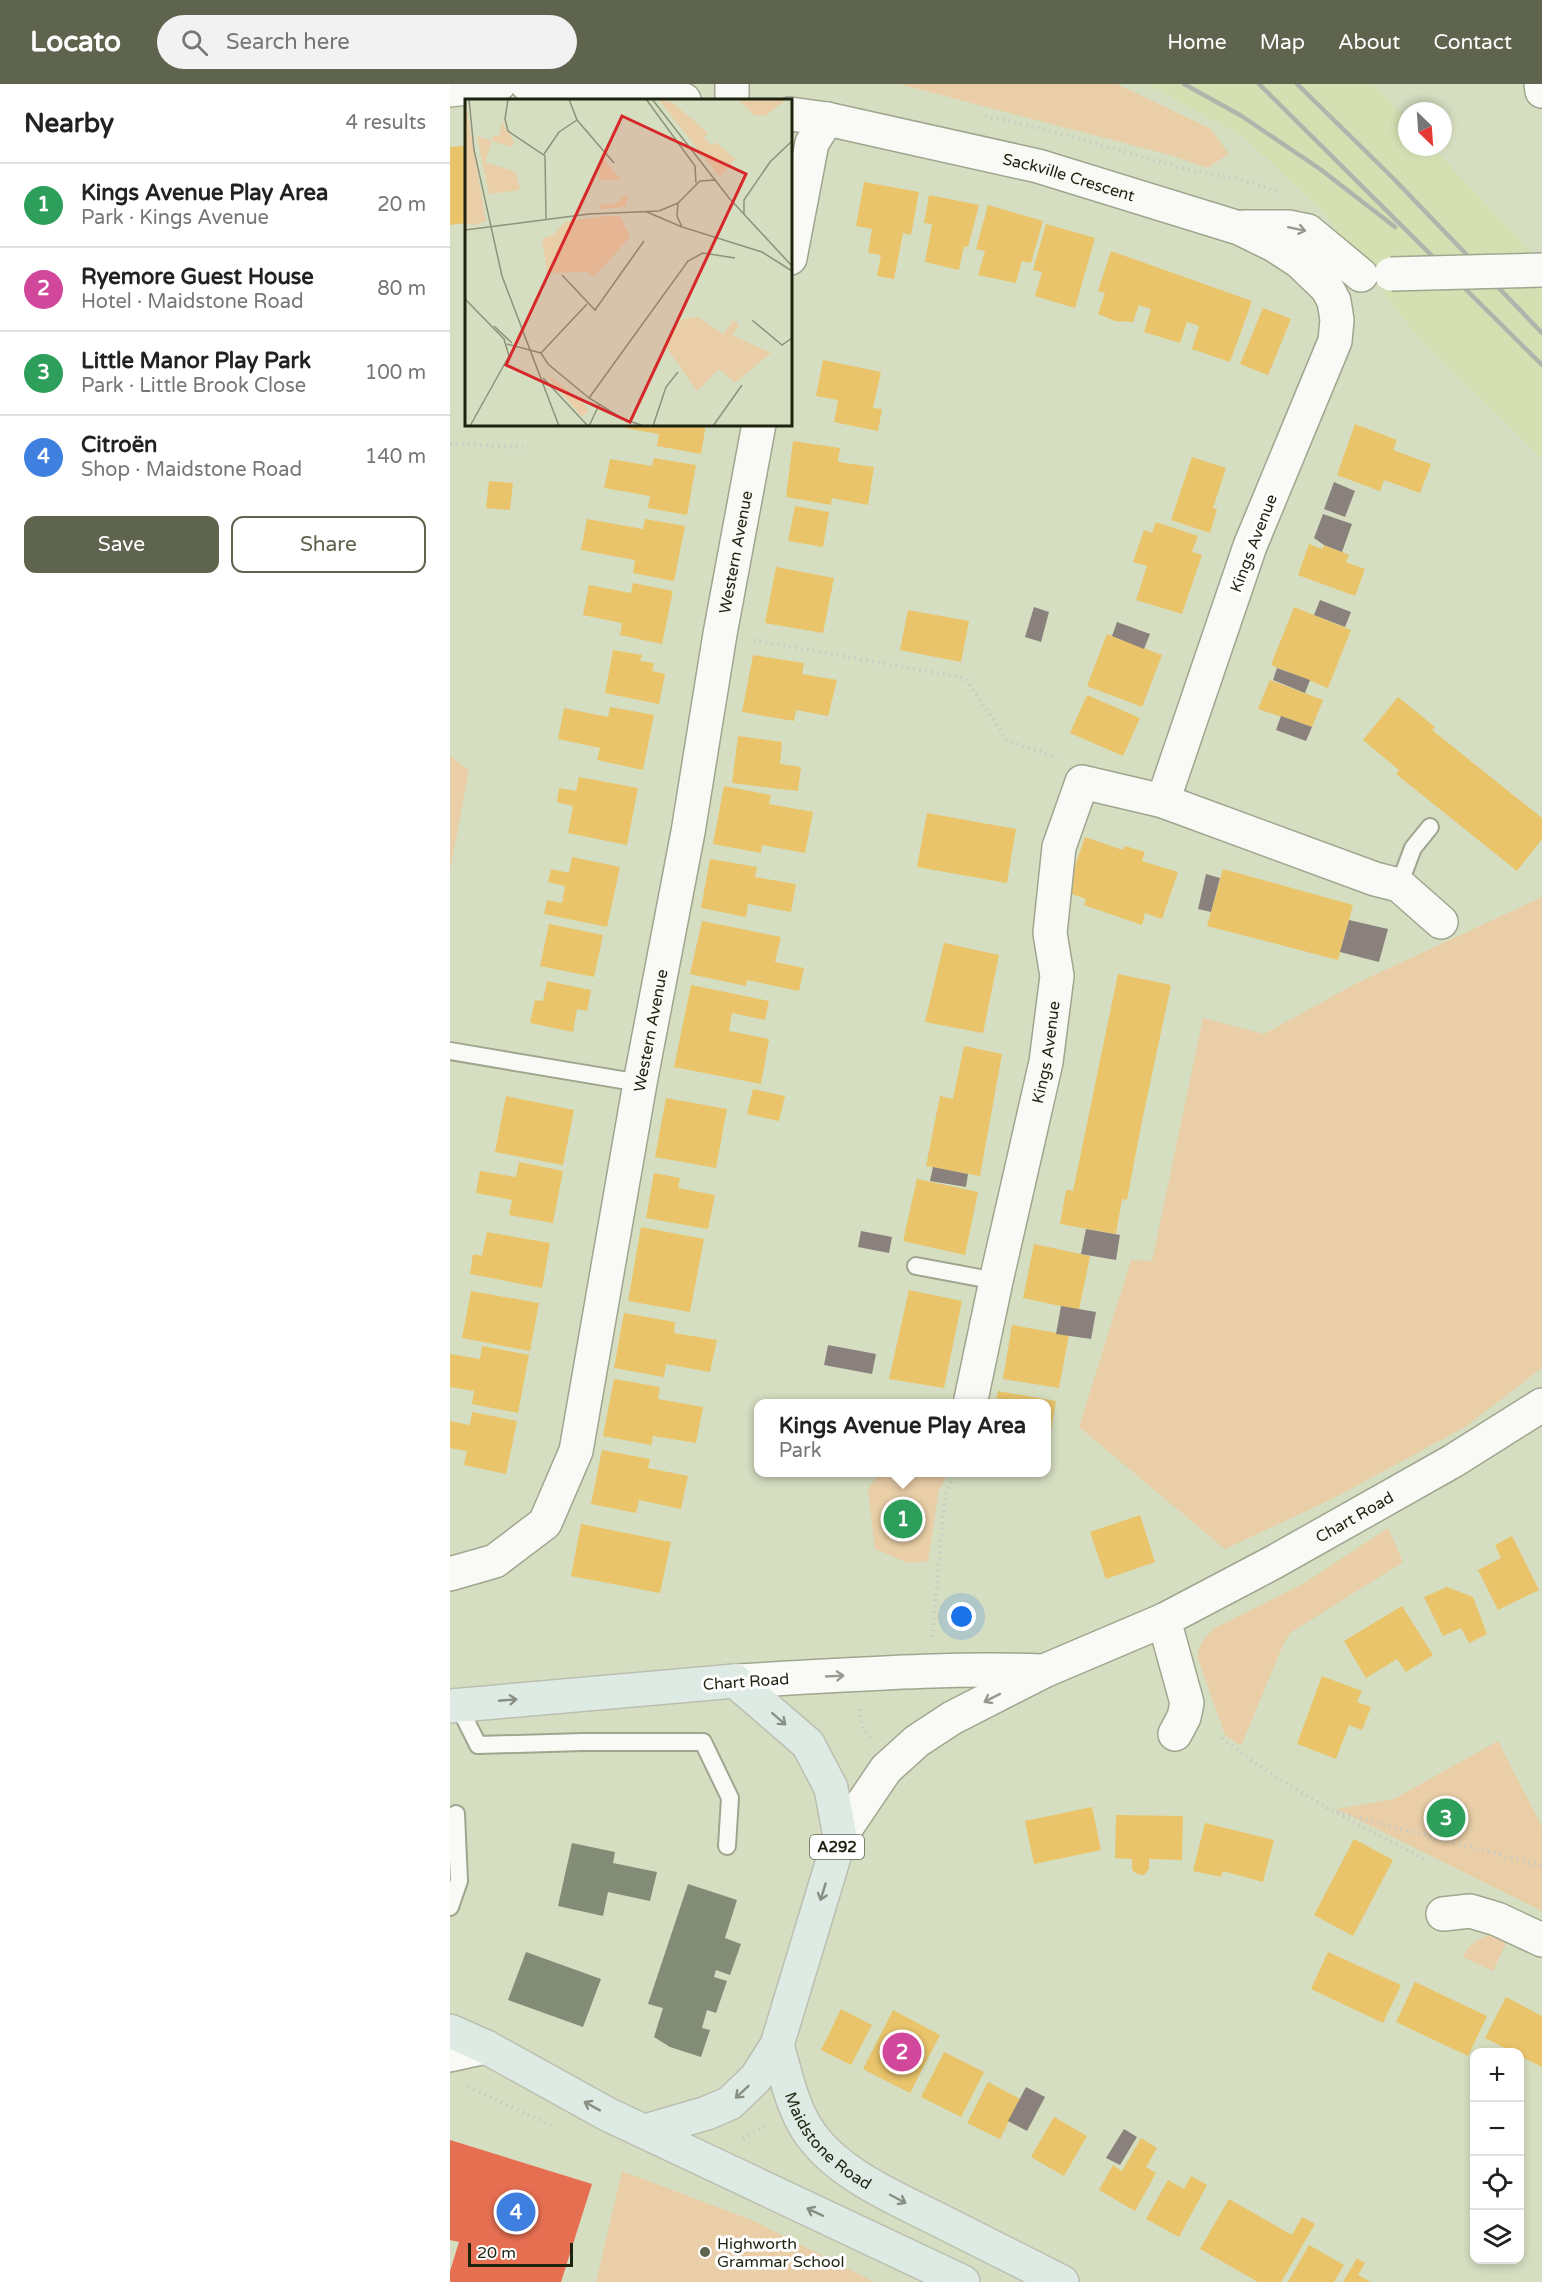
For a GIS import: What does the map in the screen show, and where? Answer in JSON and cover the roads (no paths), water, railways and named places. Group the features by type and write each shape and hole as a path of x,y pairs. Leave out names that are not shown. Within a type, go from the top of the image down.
{"main road":[{"name":"Chart Road","path":"454,1705 735,1681"},
{"name":"A292","path":"645,2131 707,2113 730,2103 756,2078 777,2045 840,1836 831,1788 808,1744 735,1681"},
{"path":"450,2031 486,2047 607,2114 963,2282"},
{"name":"Maidstone Road","path":"777,2045 797,2110 804,2124 813,2137 844,2168 894,2197 1062,2282"}],"street":[{"path":"450,90 499,84"},
{"path":"527,84 674,99"},
{"path":"1541,84 1542,91"},
{"name":"Sackville Crescent","path":"792,114 827,119 1038,166 1239,228 1274,245 1300,262 1327,288"},
{"path":"792,248 812,143 827,119"},
{"path":"1239,228 1263,225 1308,231 1376,274"},
{"path":"1327,288 1341,281 1376,274 1542,270"},
{"name":"Kings Avenue","path":"1163,801 1250,546 1335,341 1337,320 1334,301 1327,288"},
{"name":"Western Avenue","path":"450,1574 495,1560 545,1523 576,1451 759,426"},
{"name":"Kings Avenue","path":"971,1399 1046,1062 1057,976 1050,933 1059,847 1082,782 1163,801 1375,879 1399,885 1441,922"},
{"name":"Chart Road","path":"840,1836 886,1769 917,1741 952,1719 1044,1671 1164,1620 1274,1562 1434,1472 1542,1405"},
{"path":"1164,1620 1187,1703 1184,1717 1175,1734"},
{"name":"Chart Road","path":"735,1681 985,1669 1044,1671"},
{"path":"1443,1914 1470,1911 1497,1919 1542,1940"},
{"path":"450,2055 486,2047"}],"lane":[{"path":"1399,885 1413,848 1431,827"},
{"path":"450,1051 640,1083"},
{"path":"916,1266 996,1281"},
{"path":"454,1705 478,1745 703,1742 730,1798 727,1845"},
{"path":"450,1907 459,1881 456,1814"}],"railway":[{"path":"1184,84 1240,115 1320,169 1395,227"},
{"path":"1259,84 1542,365"},
{"path":"1297,84 1392,177 1542,333"}],"place":[{"name":"Kings Avenue Play Area","path":"903,1519"},
{"name":"Little Manor Play Park","path":"1446,1818"},
{"name":"Ryemore Guest House","path":"902,2052"},
{"name":"Citroën","path":"516,2212"},
{"name":"Highworth Grammar School","path":"705,2252"}]}
